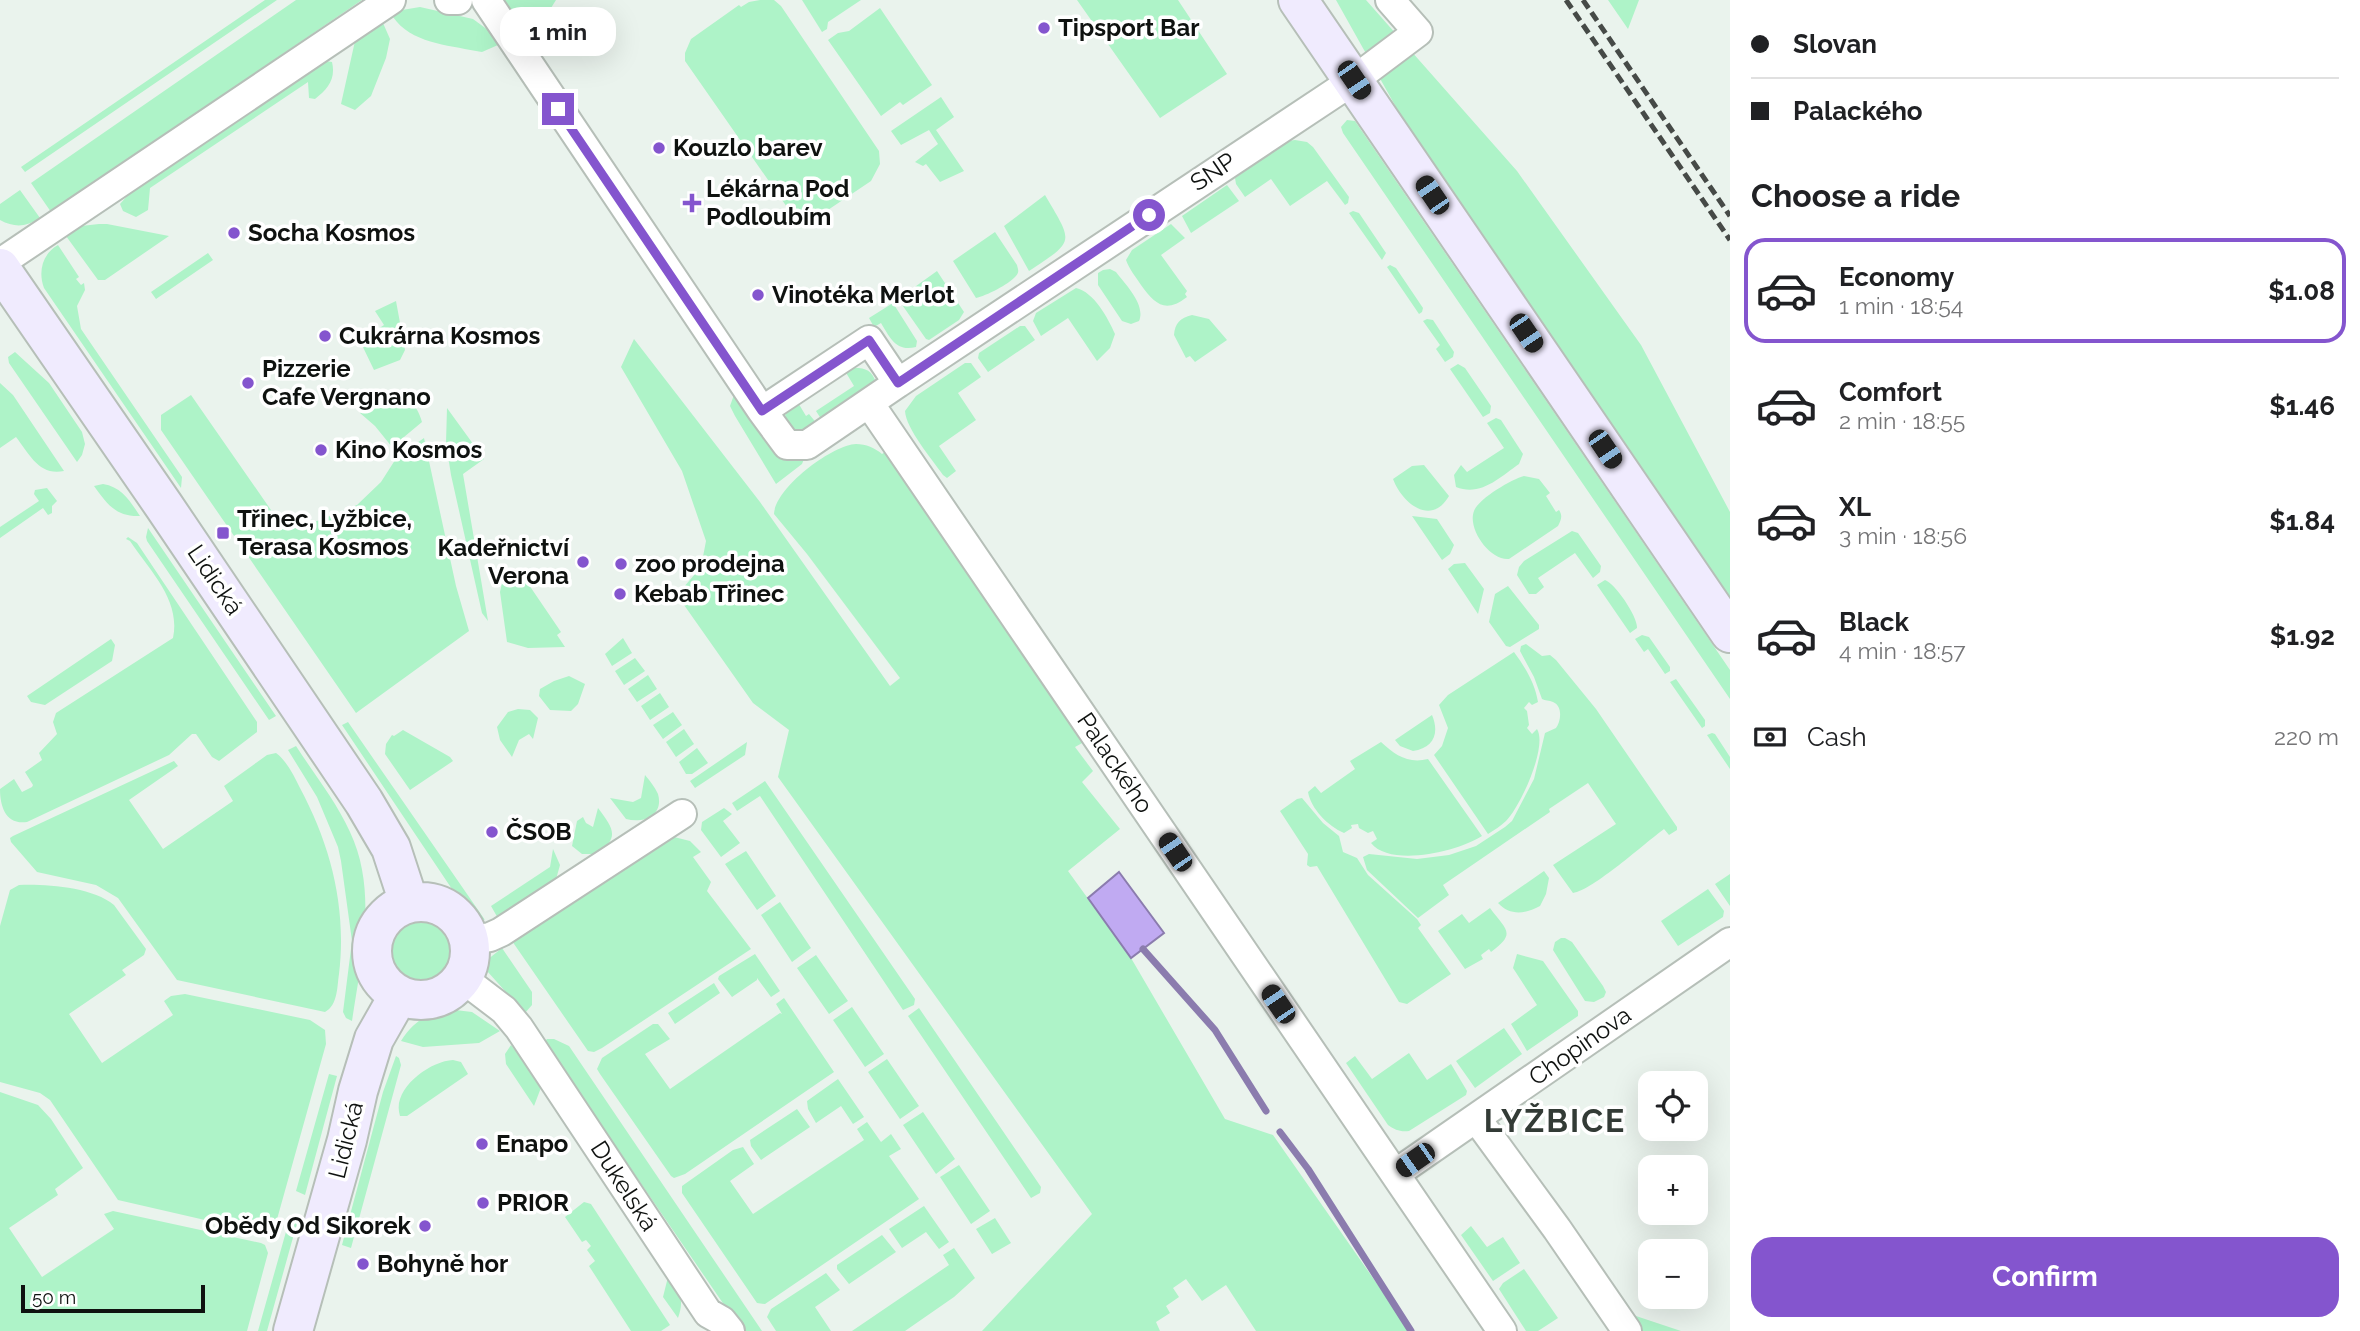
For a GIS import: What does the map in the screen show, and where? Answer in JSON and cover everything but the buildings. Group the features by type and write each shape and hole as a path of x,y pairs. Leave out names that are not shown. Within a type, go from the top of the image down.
{"street":[{"path":"0,266 391,0"},
{"path":"449,0 458,0"},
{"path":"486,0 762,411 869,340 898,383"},
{"path":"1298,0 1730,633"},
{"name":"SNP","path":"762,411 787,445 807,445 1354,80 1418,32 1391,0"},
{"name":"Lidická","path":"0,266 364,802 391,848 409,903"},
{"name":"Palackého","path":"869,403 1502,1331"},
{"path":"469,941 501,932 682,814"},
{"path":"409,903 440,905 459,920 469,941 470,954 462,978 452,989 433,998 412,999 399,995 385,984 376,970 372,953 374,937 381,921 394,909 409,903"},
{"name":"Chopinova","path":"1395,1174 1730,942"},
{"name":"Dukelská","path":"462,978 504,1010 519,1028 708,1313 722,1321 730,1331"},
{"name":"Lidická","path":"293,1331 374,1040 399,995"},
{"path":"1476,1118 1557,1229 1626,1331"}],"green space":[{"path":"265,0 277,0 25,172 21,167"},
{"path":"296,0 362,0 51,212 31,183"},
{"path":"503,0 556,0 551,8 518,32"},
{"path":"760,0 774,0 781,6 879,151 880,164 871,181 813,220 807,220 789,210 685,61 685,53 691,39 739,5 741,7"},
{"path":"802,0 861,0 828,22 827,29 822,32"},
{"path":"1077,0 1178,0 1227,74 1160,118"},
{"path":"1336,0 1366,0 1517,171 1641,345 1730,512 1730,600 1401,116"},
{"path":"1608,0 1639,0 1628,29"},
{"path":"420,7 473,19 488,30 498,45 482,52 430,42 409,32 393,17 402,10"},
{"path":"880,8 932,85 881,116 828,40 838,33 849,31"},
{"path":"383,23 390,39 386,58 371,96 355,110 341,104 355,41"},
{"path":"326,61 332,62 332,79 315,99 309,98 308,82 150,188 148,210 136,217 123,211 120,204 128,195"},
{"path":"941,97 954,117 936,130 964,171 940,182 926,164 923,166 915,162 938,144 929,130 901,145 891,131"},
{"path":"1347,120 1355,121 1730,670 1730,699 1343,133 1341,127"},
{"path":"1288,141 1307,142 1313,147 1349,197 1348,203 1345,205 1327,181 1290,206 1271,179 1245,197 1235,178"},
{"path":"1227,185 1239,201 1191,233 1182,216"},
{"path":"20,190 40,218 20,225 0,220 0,204"},
{"path":"1045,195 1061,223 1065,239 1055,253 1029,271 1004,226"},
{"path":"1349,213 1359,213 1386,253 1382,260"},
{"path":"99,224 169,236 105,280 98,280 66,236 81,226"},
{"path":"1171,224 1185,238 1161,255 1187,291 1187,297 1166,306 1151,297 1126,260 1132,250"},
{"path":"995,232 1017,265 1018,272 1003,286 976,298 953,261"},
{"path":"58,245 79,277 76,279 81,285 84,283 85,290 77,306 81,329 182,477 181,488 44,288 41,276 43,264 48,253"},
{"path":"208,253 213,260 156,299 151,292"},
{"path":"1390,265 1396,268 1423,308 1419,314 1387,267"},
{"path":"1110,269 1116,272 1134,295 1140,308 1139,321 1131,324 1122,321 1098,285 1098,273"},
{"path":"937,271 964,312 959,320 929,340 898,299"},
{"path":"1076,288 1083,290 1094,300 1115,334 1110,348 1097,361 1068,318 1041,336 1033,321 1036,313"},
{"path":"396,301 405,350 400,360 374,370 360,341 384,325 375,311"},
{"path":"893,303 917,341 916,347 899,346 881,323 874,327 869,318"},
{"path":"1192,315 1209,319 1227,340 1195,362 1190,356 1186,358 1174,335 1179,322"},
{"path":"1433,320 1454,352 1453,357 1445,362 1436,349 1440,345 1423,321"},
{"path":"1020,326 1025,326 1035,340 988,372 978,358 979,353"},
{"path":"634,339 760,502 890,686 900,678 774,514 784,492 794,481 833,452 856,444 870,447 882,454 888,450 1084,742 1075,747 1093,771 1082,782 1120,829 1068,871 1131,958 1225,1119 1273,1135 1410,1331 1256,1331 1226,1285 1202,1301 1186,1279 1173,1288 1179,1297 1166,1306 1170,1313 1156,1322 1160,1331 982,1331 1092,1214 778,777 789,730 753,703 677,595 701,567 706,541 682,471 621,367"},
{"path":"15,352 49,383 82,432 85,444 77,462 9,363 8,357"},
{"path":"965,363 971,363 981,377 958,393 976,420 939,446 956,471 947,478 915,435 905,411 916,396"},
{"path":"1458,364 1465,368 1491,406 1490,413 1483,417 1450,369"},
{"path":"850,368 866,370 876,383 823,422 816,411 854,386 845,371"},
{"path":"0,383 13,395 64,471 48,470 36,463 16,437 0,448"},
{"path":"735,392 798,459 804,459 802,464 776,484 730,406"},
{"path":"191,395 280,523 312,523 357,505 381,482 397,457 424,438 456,586 469,631 356,713 161,430 161,415"},
{"path":"387,395 410,401 422,422 392,447 360,413 371,401"},
{"path":"797,401 806,416 809,414 818,425 804,431 791,429 785,415"},
{"path":"447,408 484,459 463,474 488,621 482,613 451,475 446,443"},
{"path":"1496,418 1501,420 1523,454 1519,464 1482,488 1456,487 1454,475 1461,465 1467,472 1504,448 1487,423"},
{"path":"1424,465 1449,496 1434,510 1426,511 1410,503 1393,479 1412,466"},
{"path":"1524,476 1539,479 1550,493 1546,496 1556,512 1559,510 1561,520 1558,526 1509,559 1502,558 1488,549 1477,535 1474,511 1496,490"},
{"path":"103,484 120,491 140,516 118,512 113,508 94,486"},
{"path":"47,488 57,501 52,506 52,513 48,515 43,508 0,538 0,527 39,501 34,494 35,490"},
{"path":"1412,516 1437,519 1454,545 1450,554 1442,560"},
{"path":"148,528 276,716 269,720 147,541"},
{"path":"1572,531 1578,533 1601,566 1600,572 1593,578 1575,553 1538,578 1544,587 1536,594 1529,594 1517,575 1519,567 1524,561"},
{"path":"128,537 137,543 257,722 257,732 219,761 212,757 196,734 192,734 169,755 27,822 14,821 3,808 0,789 14,779 22,792 32,787 25,772 42,760 39,753 57,734 53,722 56,713 173,638 174,624 168,599 155,575 126,539"},
{"path":"1465,563 1484,589 1478,614 1448,569 1454,564"},
{"path":"514,576 527,582 561,632 557,635 565,647 528,648 507,642 500,592 502,583"},
{"path":"1605,580 1620,594 1634,616 1637,628 1630,633 1597,585"},
{"path":"1508,586 1539,625 1539,629 1510,647 1506,646 1489,622 1495,594"},
{"path":"1642,635 1649,637 1670,667 1670,671 1665,674 1648,649 1644,652 1635,639"},
{"path":"623,638 632,653 612,666 605,654"},
{"path":"111,639 115,645 112,661 45,705 31,702 27,696"},
{"path":"1526,644 1542,656 1550,655 1556,660 1596,709 1677,830 1669,835 1664,829 1606,875 1573,893 1553,865 1616,824 1588,783 1443,885 1449,895 1418,918 1367,870 1363,857 1369,854 1417,859 1449,855 1476,846 1512,821 1534,779 1545,733 1556,728 1560,718 1560,710 1556,704 1542,699 1520,651 1521,646"},
{"path":"1514,652 1537,695 1538,702 1532,705 1529,702 1524,708 1527,711 1527,728 1532,734 1537,729 1539,749 1531,776 1512,814 1488,834 1434,755 1442,746 1448,728 1439,705 1448,695"},
{"path":"635,658 645,671 624,685 615,671"},
{"path":"648,675 657,689 637,702 628,689"},
{"path":"569,676 585,684 578,704 571,711 550,710 539,696 540,689"},
{"path":"1676,679 1705,720 1705,726 1702,728 1670,682"},
{"path":"660,693 669,707 650,720 641,706"},
{"path":"530,710 538,718 533,739 529,734 519,740 512,757 500,740 497,727 508,712"},
{"path":"673,712 682,725 663,739 653,725"},
{"path":"1432,715 1435,734 1426,747 1413,751 1400,746 1395,740"},
{"path":"348,722 485,920 475,917 464,907 342,725"},
{"path":"684,729 694,744 676,757 666,742"},
{"path":"403,730 453,761 410,790 385,754 386,744 392,735"},
{"path":"1712,733 1730,757 1730,769 1707,735"},
{"path":"747,742 745,755 695,788 690,781"},
{"path":"1381,742 1402,757 1428,759 1482,836 1442,851 1409,856 1394,855 1371,843 1377,839 1373,831 1368,833 1359,828 1358,824 1351,825 1352,828 1344,833 1326,821 1316,811 1308,792 1315,786 1321,793 1355,769 1350,761"},
{"path":"296,746 332,799 350,832 363,878 365,926 352,1021 346,1018 343,1012 352,941 341,861 338,847 317,797 288,750"},
{"path":"697,748 708,763 692,774 686,774 679,762"},
{"path":"276,753 290,769 311,810 334,878 341,925 341,949 336,995 325,1012 177,980 118,898 96,885 37,872 11,842 10,838 13,836 174,761 178,766 129,800 163,849 233,801 224,786 267,755"},
{"path":"645,775 658,794 658,807 646,819 626,819 610,798 633,802 641,798"},
{"path":"765,781 915,999 914,1005 903,1010 760,796 737,811 732,803"},
{"path":"1302,798 1323,823 1339,836 1343,852 1357,858 1368,875 1417,919 1421,925 1418,928 1451,974 1407,1004 1399,1002 1317,866 1307,865 1308,854 1280,811"},
{"path":"598,808 611,828 611,838 596,854 582,854 572,846 577,821 583,817 586,823 593,827"},
{"path":"724,808 732,814 723,821 740,843 721,857 701,830 702,822"},
{"path":"674,837 690,841 701,852 693,857 711,882 707,891 751,949 602,1048 594,1052 588,1051 512,941"},
{"path":"553,849 560,865 555,883 499,920 491,906 550,867"},
{"path":"746,851 776,896 757,910 725,864"},
{"path":"1544,871 1549,878 1540,906 1529,911 1513,912 1498,903"},
{"path":"1730,874 1730,906 1715,884"},
{"path":"19,885 82,890 105,899 114,905 146,949 144,955 122,970 126,975 69,1014 102,1063 173,1015 164,1001 171,996 185,994 310,1020 325,1030 326,1044 274,1230 261,1233 118,1200 50,1100 40,1093 0,1082 0,926 10,890"},
{"path":"1708,889 1724,911 1723,917 1678,946 1661,921"},
{"path":"780,902 811,948 792,962 761,915"},
{"path":"1490,908 1504,927 1506,936 1499,946 1481,955 1483,959 1465,969 1438,931 1462,914 1469,923"},
{"path":"415,922 427,922 442,930 450,945 450,957 442,972 427,980 415,980 400,972 392,957 392,945 400,930"},
{"path":"1561,938 1572,942 1603,986 1606,992 1604,997 1594,1002 1585,1001 1553,950 1555,942"},
{"path":"502,948 532,992 532,1005 525,1013 487,971 487,960"},
{"path":"755,954 780,991 771,997 757,978 732,997 718,979 719,976"},
{"path":"1517,954 1543,961 1578,1011 1578,1016 1527,1051 1511,1024 1537,1005 1513,968"},
{"path":"816,955 848,1001 829,1014 797,968"},
{"path":"714,983 720,993 675,1024 668,1013"},
{"path":"784,998 834,1072 685,1174 674,1178 597,1069 602,1058 653,1024 658,1024 670,1039 645,1054 670,1089 782,1014 776,1004"},
{"path":"852,1007 884,1054 865,1067 833,1020"},
{"path":"919,1008 1041,1187 1040,1193 1031,1198 908,1016"},
{"path":"447,1009 472,1012 500,1031 479,1043 423,1047 401,1041 420,1020"},
{"path":"1504,1028 1522,1054 1475,1088 1456,1061"},
{"path":"554,1039 569,1046 762,1331 742,1331 544,1042"},
{"path":"511,1045 542,1085 534,1106 506,1064 505,1054"},
{"path":"1409,1053 1427,1080 1451,1064 1467,1091 1466,1095 1409,1131 1403,1131 1388,1125 1346,1063 1355,1056 1372,1079"},
{"path":"396,1056 401,1065 351,1248 342,1245 383,1092"},
{"path":"887,1059 919,1106 900,1119 868,1072"},
{"path":"453,1060 461,1062 468,1074 407,1116 400,1116 401,1096 414,1078 434,1065"},
{"path":"329,1074 337,1076 305,1195 296,1191"},
{"path":"838,1079 864,1117 853,1124 841,1106 816,1123 808,1109 807,1101"},
{"path":"0,1092 38,1105 51,1119 83,1168 55,1189 58,1195 9,1228 42,1277 114,1229 104,1214 113,1211 261,1243 265,1245 268,1253 247,1331 0,1331"},
{"path":"797,1109 810,1127 761,1160 750,1140"},
{"path":"923,1112 955,1159 936,1174 903,1125"},
{"path":"867,1122 881,1142 891,1134 901,1149 889,1156 919,1199 765,1304 757,1303 682,1193 682,1186 733,1150 743,1147 754,1164 730,1181 753,1214 864,1140 857,1129"},
{"path":"959,1165 990,1211 971,1224 940,1177"},
{"path":"584,1202 591,1204 670,1325 661,1331 631,1331 589,1266 595,1261 587,1250 591,1246 586,1240 582,1242 565,1217"},
{"path":"924,1206 949,1242 939,1249 926,1232 902,1248 889,1229"},
{"path":"291,1214 299,1216 267,1331 258,1331"},
{"path":"995,1218 1011,1243 992,1254 976,1229"},
{"path":"1471,1226 1487,1247 1503,1237 1520,1263 1493,1281 1461,1235"},
{"path":"882,1235 896,1252 849,1284 837,1269 837,1265"},
{"path":"954,1248 975,1278 954,1297 905,1331 852,1331 949,1265 943,1255"},
{"path":"1524,1269 1558,1318 1538,1331 1526,1331 1499,1289 1503,1283"},
{"path":"669,1273 680,1295 678,1318 663,1297"},
{"path":"826,1273 840,1290 815,1307 831,1331 776,1331 767,1317 771,1309"},
{"path":"1627,1313 1681,1331 1639,1331"}],"shaded area":[{"path":"1119,872 1164,933 1131,958 1088,898"}],"waterway":[{"path":"1143,949 1215,1030 1266,1111"},
{"path":"1280,1132 1308,1169 1411,1331"}],"railway":[{"path":"1566,0 1730,240"},
{"path":"1583,0 1730,216"}],"place":[{"name":"Tipsport Bar","path":"1044,28"},
{"name":"Kouzlo barev","path":"659,148"},
{"name":"Lékárna Pod Podloubím","path":"692,203"},
{"name":"Socha Kosmos","path":"234,233"},
{"name":"Vinotéka Merlot","path":"758,295"},
{"name":"Cukrárna Kosmos","path":"325,336"},
{"name":"Pizzerie Cafe Vergnano","path":"248,383"},
{"name":"Kino Kosmos","path":"321,450"},
{"name":"Třinec, Lyžbice, Terasa Kosmos","path":"223,533"},
{"name":"Kadeřnictví Verona","path":"583,562"},
{"name":"zoo prodejna","path":"621,564"},
{"name":"Kebab Třinec","path":"620,594"},
{"name":"ČSOB","path":"492,832"},
{"name":"Enapo","path":"482,1144"},
{"name":"PRIOR","path":"483,1203"},
{"name":"Obědy Od Sikorek","path":"425,1226"},
{"name":"Bohyně hor","path":"363,1264"}],"district":[{"name":"LYŽBICE","path":"1555,1121"}],"route":[{"path":"558,109 762,411 869,340 898,383 1149,215"}]}
